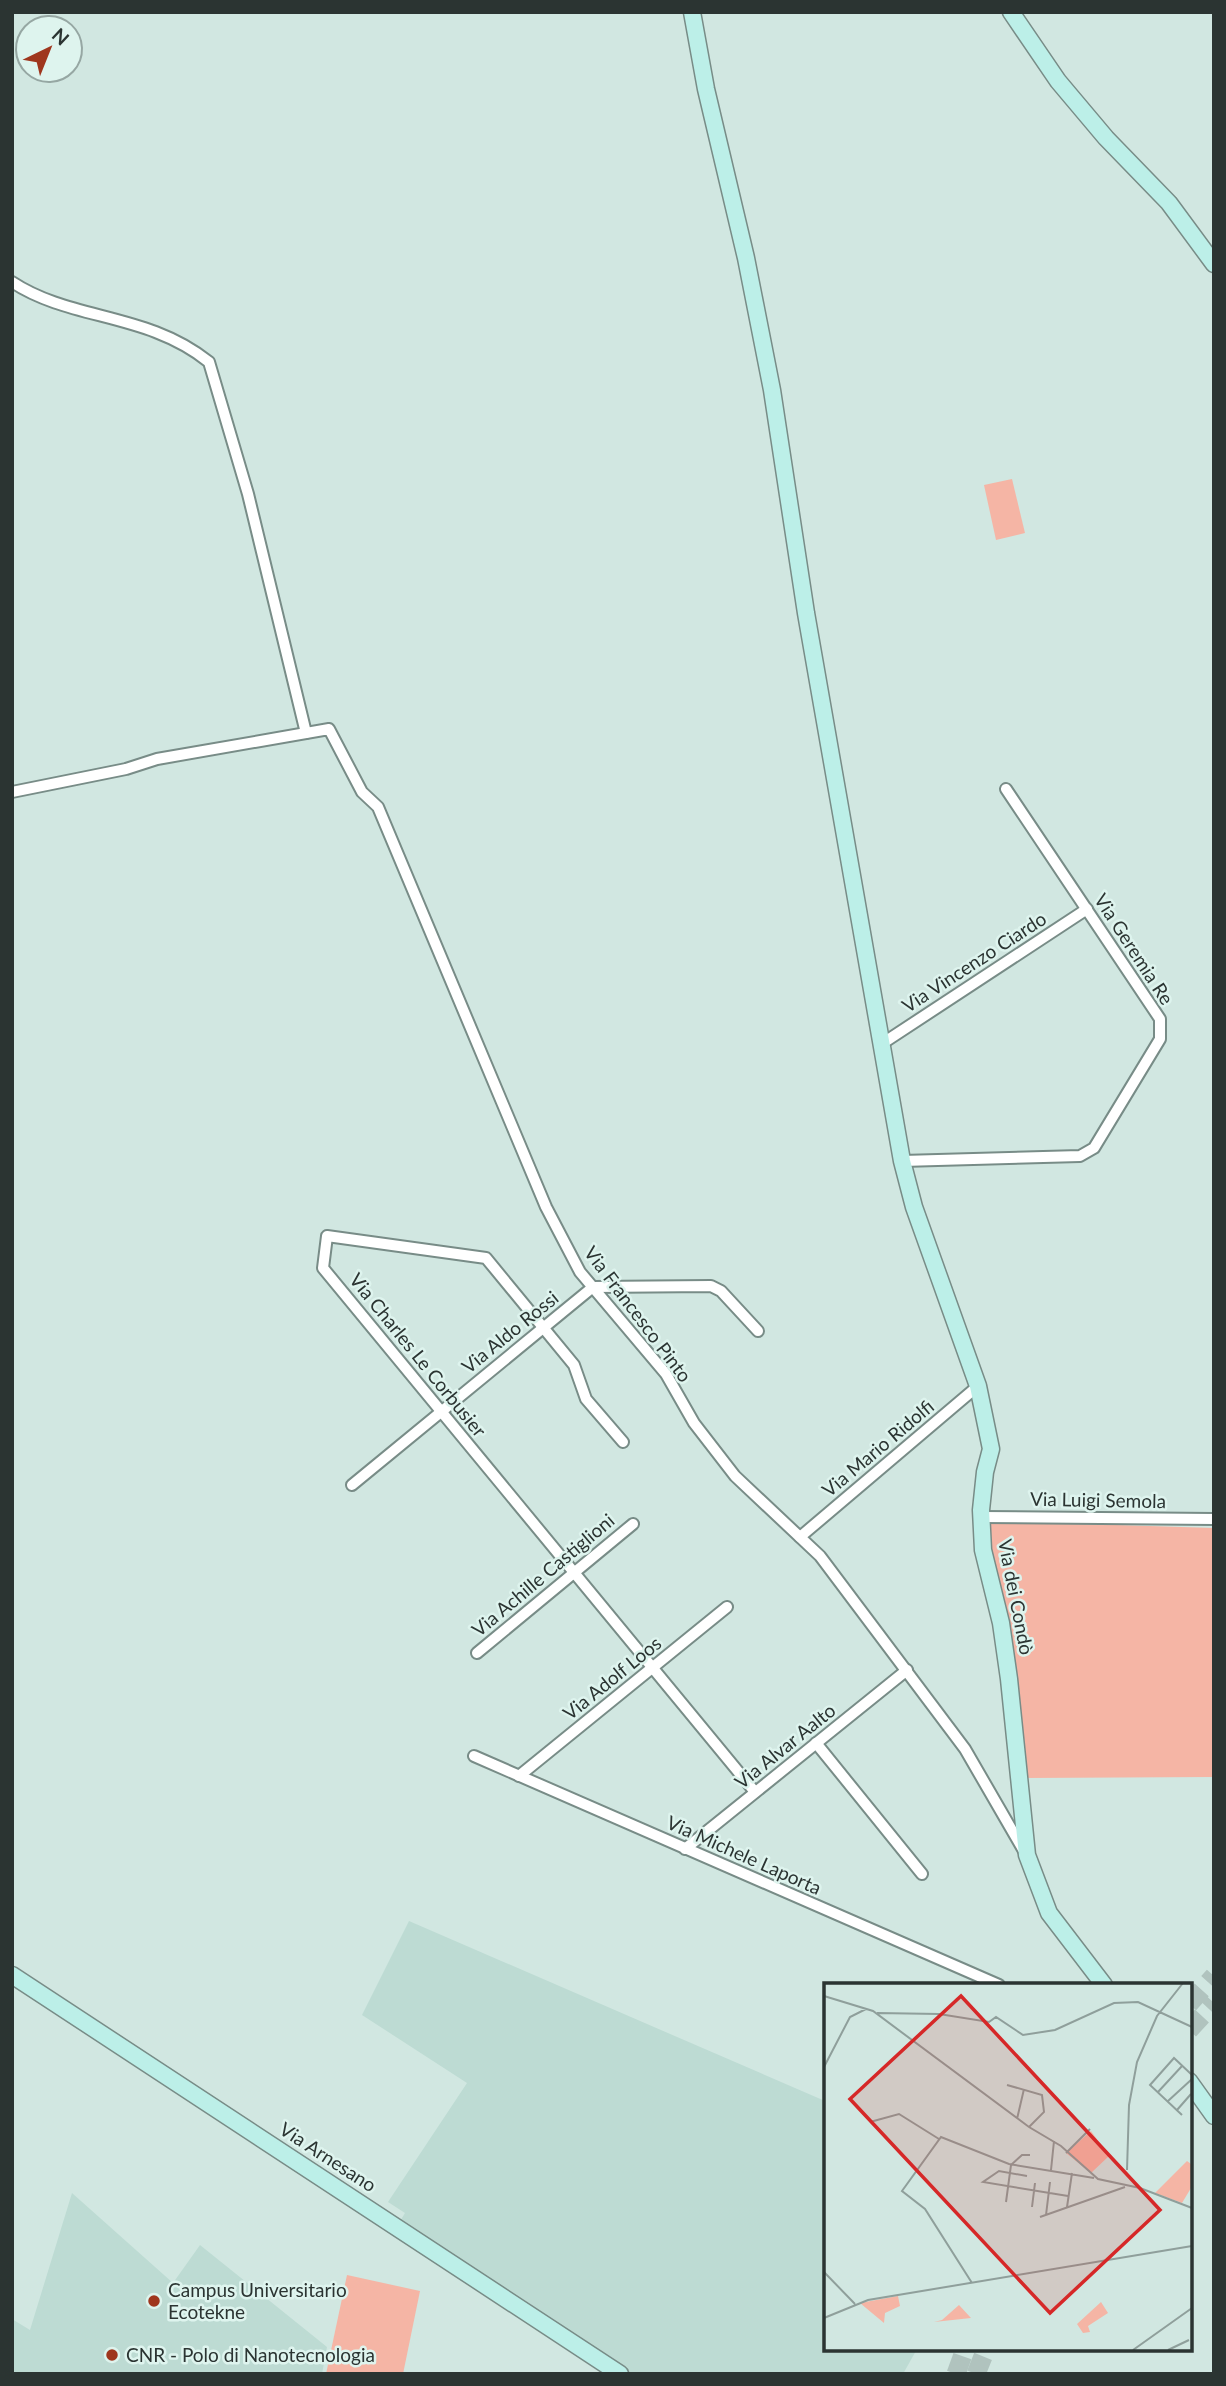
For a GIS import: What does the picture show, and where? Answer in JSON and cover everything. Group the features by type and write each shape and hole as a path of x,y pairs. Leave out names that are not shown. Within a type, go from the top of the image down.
{"street":[{"name":"Via dei Condò","path":"692,12 705,89 746,258 772,390 806,612 902,1161 914,1207 978,1386 991,1449 985,1472 981,1517 983,1550 1001,1623 1027,1855 1049,1913 1102,1983"},
{"path":"1011,12 1058,81 1106,138 1169,203 1214,264"},
{"path":"12,282 38,296 134,323 169,336 209,362 248,494 306,733 157,759 126,769 12,792"},
{"name":"Via Francesco Pinto","path":"306,733 329,729 362,792 377,807 546,1207 580,1272 666,1374 694,1423 734,1476 820,1556 965,1749 1027,1855"},
{"name":"Via Geremia Re","path":"902,1161 1080,1156 1094,1148 1160,1040 1160,1019 1006,789"},
{"name":"Via Vincenzo Ciardo","path":"880,1045 1087,909"},
{"name":"Via Charles Le Corbusier","path":"623,1443 586,1399 574,1365 486,1258 327,1236 323,1268 755,1793"},
{"path":"593,1287 711,1286 721,1291 758,1331"},
{"name":"Via Aldo Rossi","path":"352,1485 593,1287"},
{"name":"Via Mario Ridolfi","path":"800,1537 978,1386"},
{"name":"Via Luigi Semola","path":"981,1517 1214,1519"},
{"name":"Via Achille Castiglioni","path":"477,1653 633,1524"},
{"name":"Via Adolf Loos","path":"519,1776 727,1606"},
{"name":"Via Alvar Aalto","path":"685,1849 907,1670"},
{"path":"816,1743 922,1874"},
{"name":"Via Michele Laporta","path":"474,1756 994,1983"},
{"name":"Via Arnesano","path":"12,1975 620,2374"},
{"path":"1191,2084 1214,2116"}],"shaded area":[{"path":"1012,479 1025,533 996,540 984,485"},
{"path":"987,1521 1214,1528 1214,1777 1024,1778 987,1550"},
{"path":"409,1921 824,2101 824,2351 916,2351 903,2374 625,2374 456,2260 456,2256 399,2223 405,2213 388,2202 467,2083 362,2015"},
{"name":"Campus Universitario Ecotekne","path":"72,2193 173,2283 200,2245 327,2347 322,2374 12,2374 12,2319 30,2330"},
{"path":"347,2275 420,2291 403,2374 326,2374"}],"tunnel":[{"path":"1191,2002 1214,1976"},
{"path":"1191,2028 1214,2003"},
{"path":"956,2374 964,2351"},
{"path":"976,2374 985,2351"}],"place":[{"name":"Campus Universitario Ecotekne","path":"154,2301"},
{"name":"CNR - Polo di Nanotecnologia","path":"112,2355"}]}
